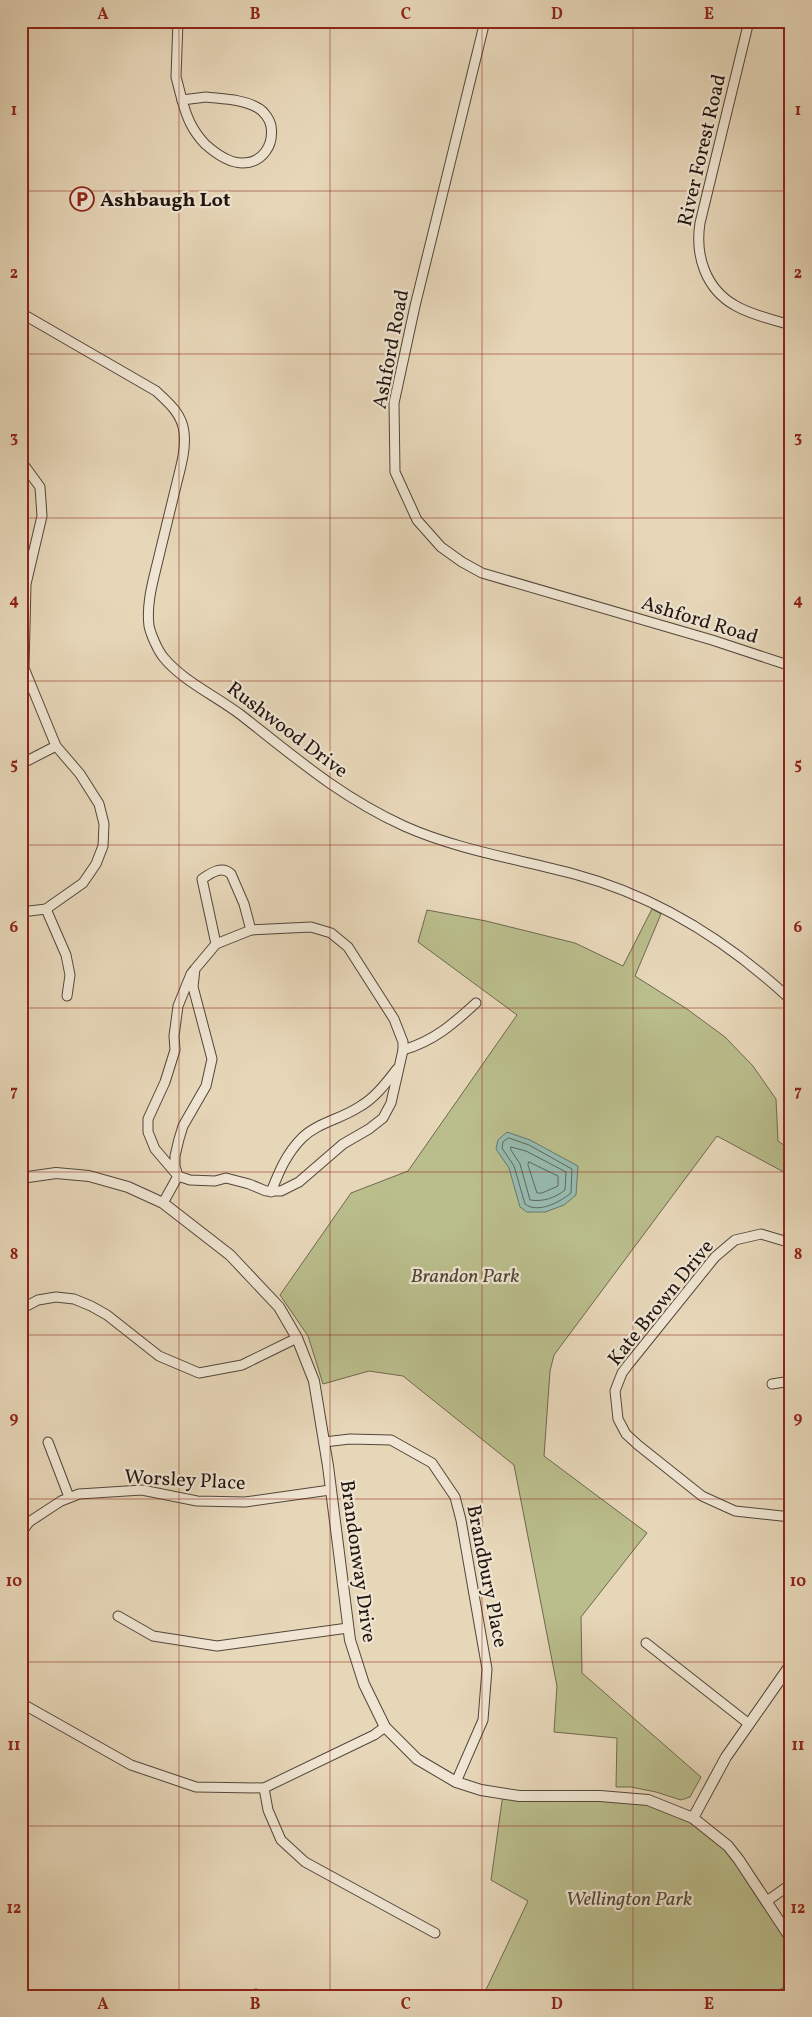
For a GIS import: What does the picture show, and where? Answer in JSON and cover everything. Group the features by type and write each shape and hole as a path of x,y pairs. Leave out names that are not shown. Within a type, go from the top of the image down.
{"street":[{"path":"178,21 176,77 182,100 188,122 206,144 228,160 242,163 256,160 267,150 272,137 270,121 260,109 246,103 206,97 182,100"},
{"name":"Ashford Road","path":"485,21 415,306 394,403 395,472 418,520 442,547 462,562 482,573 712,640 791,666"},
{"name":"River Forest Road","path":"749,21 700,223 698,249 705,272 716,289 730,302 754,314 791,325"},
{"name":"Rushwood Drive","path":"21,313 156,391 174,408 184,430 184,455 150,595 149,627 162,656 185,678 222,700 330,785 374,811 404,826 442,841 576,875 643,899 695,926 727,947 761,973 791,1000"},
{"path":"21,461 40,487 42,516 26,584 24,668 56,746 80,774 99,804 104,824 103,846 96,864 83,883 46,908 21,912"},
{"path":"21,764 56,746"},
{"path":"216,944 202,880 220,870 228,871 231,874 244,904 251,930"},
{"path":"46,908 66,955 70,975 67,996"},
{"path":"311,927 331,934 348,947 394,1019 403,1042 403,1050 391,1103 383,1118 369,1129 343,1144 299,1182 281,1191 271,1192 226,1178 215,1181 190,1180 178,1176 154,1149 148,1132 148,1119 165,1082 175,1050 174,1036 178,1006 191,974 216,944 251,930 311,927"},
{"path":"163,1203 178,1176 175,1166 183,1126 206,1086 212,1059 193,987 195,968"},
{"path":"403,1050 417,1046 448,1029 476,1003"},
{"path":"271,1192 286,1157 303,1137 333,1119 359,1108 380,1090 400,1065"},
{"name":"Brandonway Drive","path":"21,1178 56,1174 89,1176 128,1187 163,1203 230,1254 280,1307 297,1338 314,1381 324,1442 348,1628 364,1684 385,1728 416,1759 456,1782 503,1794 600,1796 648,1800 693,1818 728,1846 745,1867 791,1939"},
{"name":"Kate Brown Drive","path":"791,1243 761,1234 735,1240 715,1257 628,1365 622,1373 615,1391 618,1419 626,1434 702,1496 735,1511 791,1517"},
{"path":"21,1309 38,1300 56,1297 74,1299 92,1306 107,1315 159,1356 199,1373 242,1365 297,1338"},
{"path":"772,1384 791,1381"},
{"name":"Brandbury Place","path":"324,1442 350,1438 391,1440 432,1463 454,1497 461,1520 487,1669 483,1720 456,1782"},
{"path":"48,1442 69,1497"},
{"name":"Worsley Place","path":"21,1532 29,1522 69,1497 79,1494 142,1490 197,1501 245,1502 330,1490"},
{"path":"118,1616 154,1636 217,1646 348,1628"},
{"path":"646,1643 749,1724"},
{"path":"693,1818 726,1757 791,1664"},
{"path":"21,1703 131,1765 196,1787 264,1788 374,1736 385,1728"},
{"path":"264,1788 268,1810 281,1840 305,1862 435,1934"},
{"path":"767,1901 791,1884"},
{"path":"250,1996 256,1994 261,1996"}],"green space":[{"name":"Brandon Park","path":"652,909 661,914 635,976 687,1009 725,1037 753,1066 776,1099 778,1141 791,1150 791,1176 717,1136 554,1355 550,1371 544,1456 647,1533 581,1617 582,1673 701,1777 690,1797 681,1800 631,1787 616,1787 617,1738 554,1732 557,1686 514,1465 403,1376 369,1371 323,1384 308,1336 280,1295 351,1193 408,1171 517,1015 418,942 427,910 486,921 575,943 623,966"},
{"name":"Wellington Park","path":"503,1794 648,1800 686,1815 728,1846 791,1940 791,1982 771,1996 483,1996 528,1901 491,1880"}],"water":[{"path":"507,1132 530,1140 578,1166 576,1195 564,1205 545,1212 527,1212 520,1207 509,1168 496,1149 498,1140"}],"place":[{"name":"Ashbaugh Lot","path":"82,199"}]}
